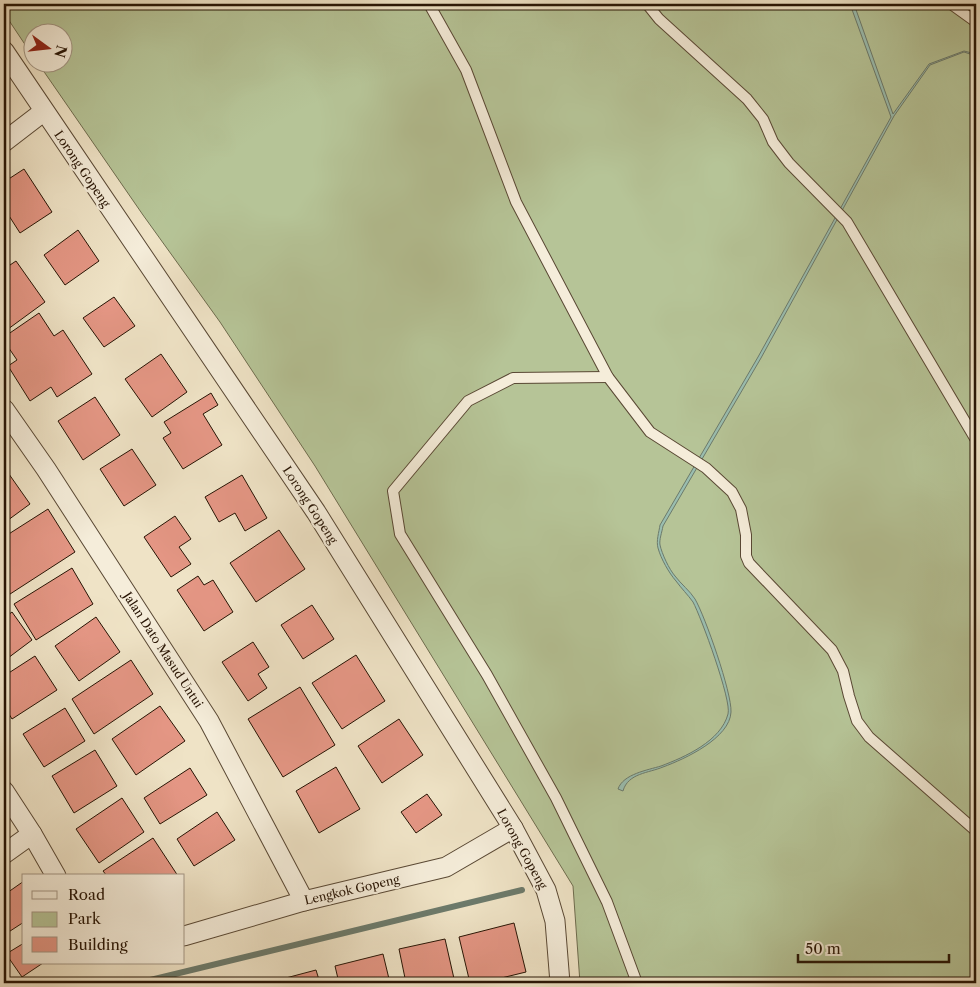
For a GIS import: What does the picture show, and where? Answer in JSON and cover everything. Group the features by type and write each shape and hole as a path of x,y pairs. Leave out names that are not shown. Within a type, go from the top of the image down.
{"street":[{"name":"Lorong Gopeng","path":"4,51 43,112 316,512 513,828 546,890 555,921 560,983"},
{"path":"4,142 43,112"},
{"name":"Jalan Dato Masud Untui","path":"4,410 46,469 209,721 304,901"},
{"path":"4,791 55,874"},
{"name":"Lengkok Gopeng","path":"185,936 304,901 446,867 513,828"},
{"path":"4,854 32,834"}],"lane":[{"path":"429,4 466,70 516,202 608,377 650,432 706,468 732,492 741,510 746,535 746,556 749,563 832,650 843,671 848,696 857,721 869,737 976,831"},
{"path":"647,4 659,18 747,99 763,119 773,142 789,163 824,202 847,222 976,440"},
{"path":"951,4 976,22"},
{"path":"608,377 513,378 468,401 394,492 400,534 487,676 556,798 607,902 637,983"}],"green space":[{"path":"4,4 976,4 976,983 580,983 573,886 315,466 220,322 44,72 72,72 72,22 22,22 22,40 4,13"}],"shaded area":[{"path":"850,4 854,4 893,114 929,64 964,51 976,54 976,56 964,52 930,65 894,116 761,358 663,526 660,538 662,553 677,579 693,596 699,608 723,672 731,712 729,722 715,739 694,753 634,777 629,780 623,791 618,789 630,776 661,766 701,747 718,732 728,714 721,677 702,624 693,602 673,578 663,561 658,548 658,536 660,525 758,357 891,117"}],"building":[{"path":"24,169 52,212 20,233 4,208 4,182"},
{"path":"78,230 99,261 65,285 44,255"},
{"path":"16,261 45,302 4,332 4,269"},
{"path":"114,297 135,326 104,347 83,318"},
{"path":"39,313 54,336 63,330 92,374 57,397 51,387 30,401 8,366 17,360 4,341 4,337"},
{"path":"161,354 187,392 152,417 125,379"},
{"path":"211,393 218,405 203,414 222,445 183,469 163,438 171,433 164,422"},
{"path":"95,397 120,435 83,460 58,421"},
{"path":"132,449 156,485 124,506 100,469"},
{"path":"4,467 30,504 4,523"},
{"path":"242,475 267,518 245,531 235,513 219,522 205,497"},
{"path":"48,509 75,552 7,596 4,591 4,537"},
{"path":"175,516 191,539 179,547 191,564 171,577 144,537"},
{"path":"279,530 305,569 256,602 230,563"},
{"path":"72,568 93,604 36,640 14,604"},
{"path":"198,576 204,585 213,580 233,612 204,631 177,590"},
{"path":"312,605 334,639 303,659 281,625"},
{"path":"12,612 32,640 4,661 4,618"},
{"path":"96,617 120,652 79,681 55,646"},
{"path":"253,642 269,667 258,674 267,688 248,701 222,662"},
{"path":"356,655 385,701 342,729 312,683"},
{"path":"35,656 57,690 12,719 4,706 4,676"},
{"path":"131,660 153,694 94,734 72,699"},
{"path":"300,687 335,745 283,777 248,719"},
{"path":"160,706 185,741 136,775 112,739"},
{"path":"65,708 85,741 44,767 23,734"},
{"path":"399,719 423,755 382,783 358,746"},
{"path":"95,750 117,786 74,813 52,776"},
{"path":"336,767 360,809 319,833 296,791"},
{"path":"190,768 207,795 160,824 144,798"},
{"path":"427,794 442,815 416,833 401,812"},
{"path":"122,798 144,832 99,863 76,829"},
{"path":"217,812 235,840 194,866 177,839"},
{"path":"153,838 177,874 105,874 103,871"},
{"path":"22,882 22,923 4,935 4,895"},
{"path":"514,923 526,972 481,983 470,983 459,937"},
{"path":"445,939 455,983 406,983 399,949"},
{"path":"22,944 22,964 42,964 22,977 6,954"},
{"path":"383,954 390,983 339,983 335,966"},
{"path":"316,970 320,983 267,983"}],"waterway":[{"path":"138,983 522,890"}]}
